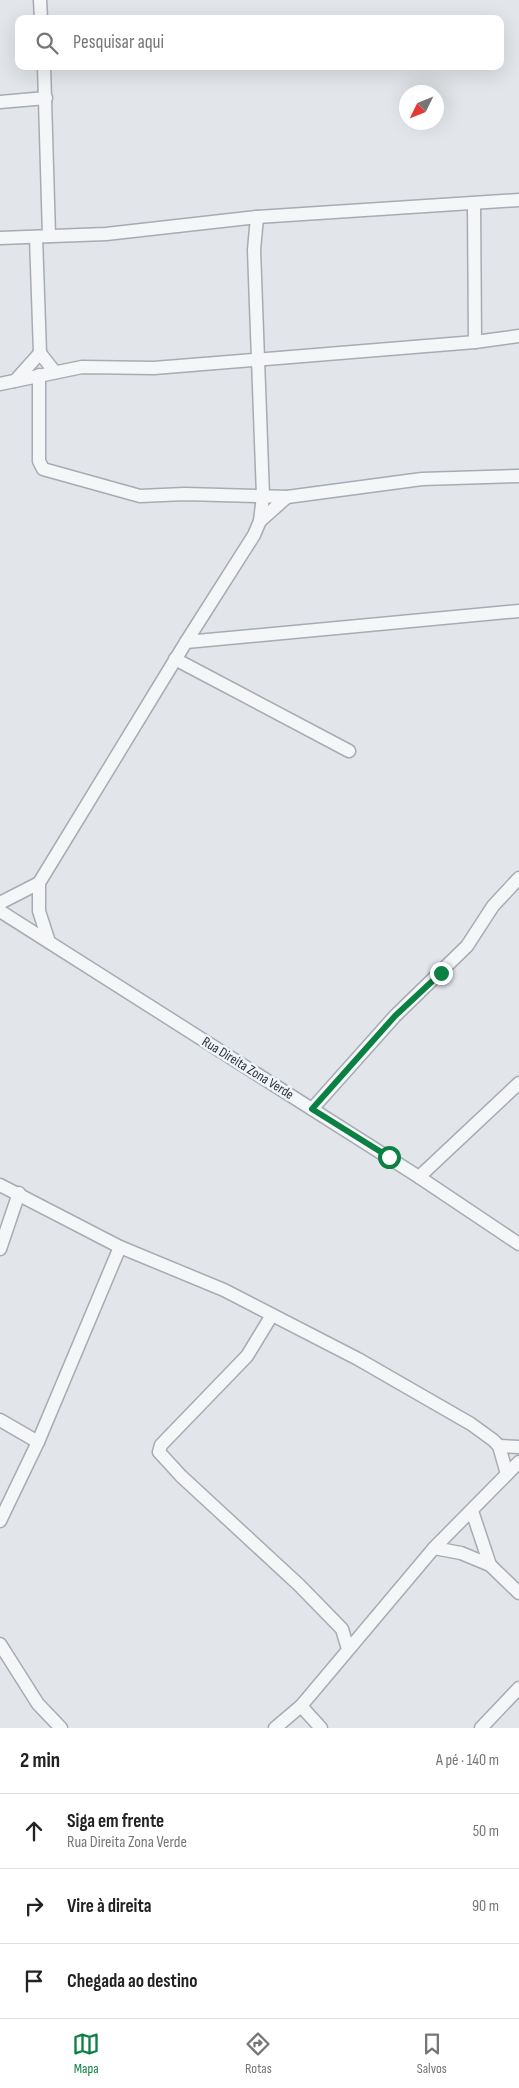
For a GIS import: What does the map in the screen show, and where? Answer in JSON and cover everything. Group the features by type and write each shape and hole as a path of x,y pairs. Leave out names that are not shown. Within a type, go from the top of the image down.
{"street":[{"path":"40,0 41,15"},
{"path":"44,70 49,236"},
{"path":"0,102 46,98"},
{"path":"0,238 106,234 258,217 474,205 519,200"},
{"path":"474,205 475,342"},
{"path":"49,942 39,911 39,883 175,659 254,535 260,521 262,496 259,359 254,250 258,217"},
{"path":"36,237 40,353 54,371"},
{"path":"0,384 54,371 82,367 154,368 475,342 519,336"},
{"path":"15,381 40,353"},
{"path":"39,376 39,461 43,469 140,496 286,497 422,479 519,476"},
{"path":"260,521 286,497"},
{"path":"186,642 519,611"},
{"path":"175,659 349,751"},
{"path":"312,1109 395,1016 467,946 493,906 519,878"},
{"path":"0,903 39,883"},
{"name":"Rua Direita Zona Verde","path":"0,911 419,1177 519,1244"},
{"path":"419,1177 519,1083"},
{"path":"0,1185 120,1246 224,1290 272,1315 382,1373 472,1424 500,1446 519,1447"},
{"path":"0,1249 19,1193"},
{"path":"0,1520 38,1442 120,1246"},
{"path":"272,1315 247,1356 172,1432 161,1445 159,1452 181,1476 299,1585 342,1629 348,1649"},
{"path":"0,1420 38,1442"},
{"path":"500,1446 507,1474"},
{"path":"275,1728 302,1706 434,1548 519,1462"},
{"path":"472,1511 490,1565"},
{"path":"434,1548 461,1553 490,1565 519,1593"},
{"path":"342,1629 364,1631"},
{"path":"0,1644 38,1704 61,1728"},
{"path":"481,1728 519,1688"},
{"path":"302,1706 322,1728"}],"route":[{"path":"389,1157 312,1109 395,1016 441,973"}]}
